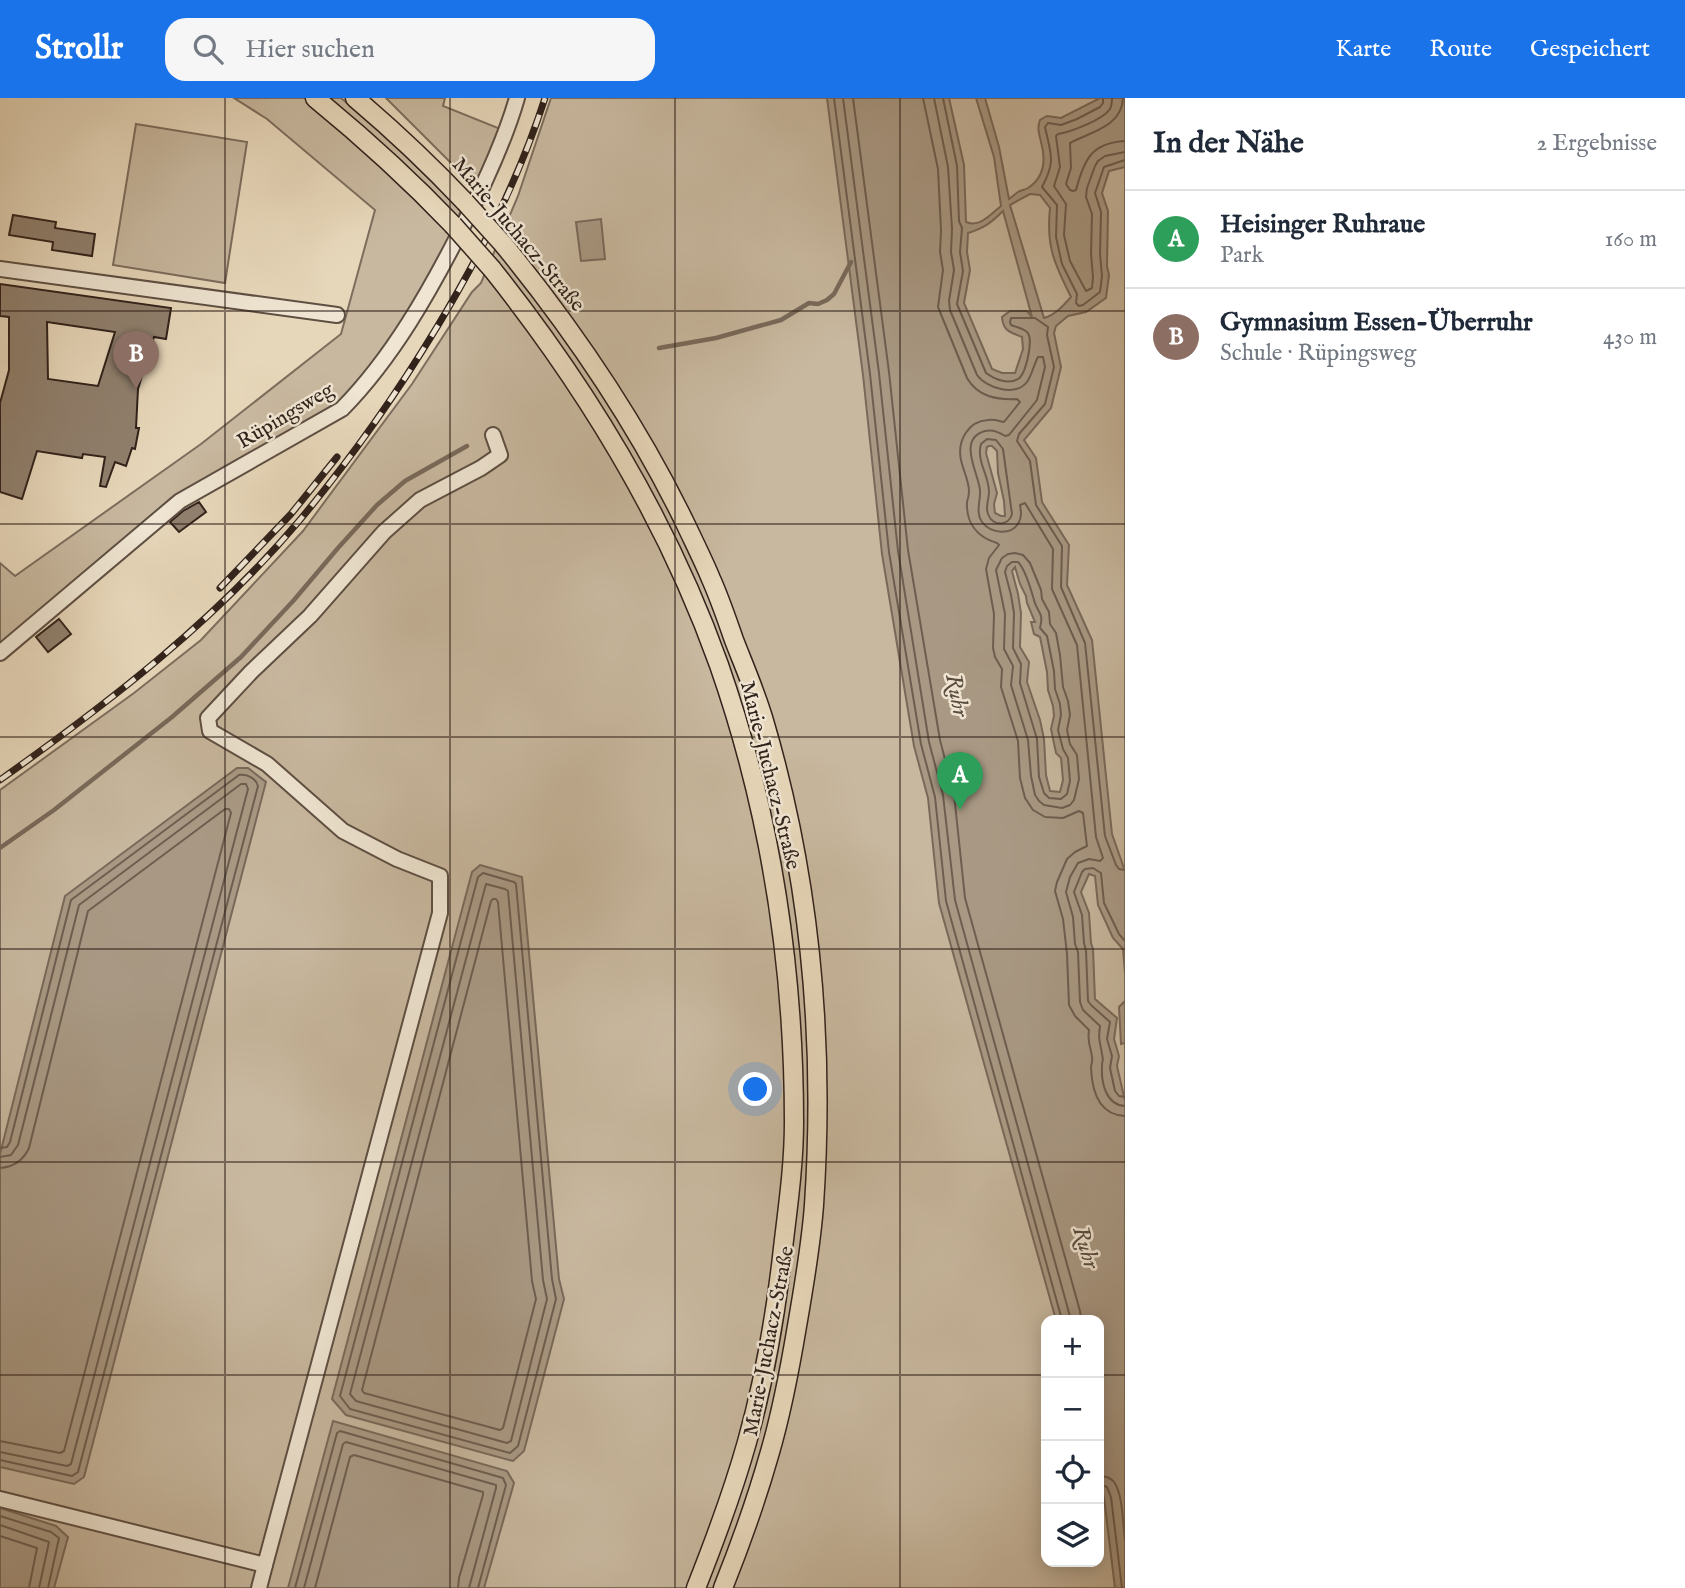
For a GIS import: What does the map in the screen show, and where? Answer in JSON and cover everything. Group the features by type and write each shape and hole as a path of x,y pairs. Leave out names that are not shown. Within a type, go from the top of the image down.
{"main road":[{"name":"Marie-Juchacz-Straße","path":"315,98 371,144 416,187 492,269 558,356 602,424 650,509 718,664 760,809 774,874 785,952 791,1031 794,1125 789,1201 776,1304 750,1430 717,1536 696,1588"},
{"name":"Marie-Juchacz-Straße","path":"355,98 430,165 503,244 573,334 622,408 672,497 711,578 764,719 784,798 810,947 816,1018 817,1141 814,1208 793,1352 774,1437 740,1545 723,1588"}],"street":[{"name":"Rüpingsweg","path":"0,653 180,501 342,409 359,391 425,298 485,183 508,129 517,98"},
{"path":"0,269 337,315"},
{"path":"259,1588 440,914 440,876 397,859 343,831 267,764 210,731 208,718 251,672 310,616 383,532 420,500 500,455 493,435"},
{"path":"0,1499 265,1565"}],"shaded area":[{"path":"234,98 310,98 370,147 455,238 373,371 340,406 197,487 0,646 0,563 15,576 201,444 341,334 375,210 267,119"},
{"path":"329,98 341,98 378,129 461,209 458,219 375,137"},
{"path":"386,98 445,98 443,106 503,130 477,189"},
{"path":"551,98 1125,98 1125,1588 0,1588 0,790 134,693 201,640 303,531 412,384 472,292 481,283 518,196"},
{"path":"136,124 247,142 225,283 113,265"}],"water":[{"name":"Ruhr","path":"827,98 949,98 964,165 966,222 976,223 1001,206 994,157 976,98 985,98 999,147 1009,199 1034,184 1043,168 1040,120 1047,116 1061,118 1100,98 1125,98 1125,167 1109,171 1102,193 1108,211 1109,275 1106,298 1086,312 1068,316 1056,326 1054,333 1061,367 1051,408 1024,440 1036,458 1042,502 1069,545 1067,585 1092,640 1112,834 1125,871 1125,974 1123,949 1113,938 1098,905 1095,876 1089,874 1081,892 1089,913 1095,999 1117,1018 1114,1039 1125,1101 1125,1588 1115,1588 1104,1498 1104,1315 1055,1315 939,903 928,798 914,746 882,554 863,375","holes":["1030,194 1040,195 1050,208 1050,244 1071,297 1062,307 1044,318 1010,205","1003,211 1032,317 1027,311 1010,311 1002,317 1006,328 1022,337 1023,349 1015,373 1002,373 992,369 964,303 970,270 968,233 991,222","989,446 997,451 1005,516 995,513 997,493 986,453","1015,567 1035,622 1031,622 1034,634 1040,637 1053,706 1051,729 1056,753 1061,758 1063,780 1060,792 1050,791 1040,720 1027,682 1029,662 1020,647 1021,613 1012,571"]},
{"path":"601,219 605,259 581,261 576,222"},
{"path":"237,768 248,768 266,782 84,1477 74,1484 0,1467 0,1154 65,896"},
{"path":"480,865 522,877 559,1279 564,1299 524,1451 513,1461 346,1415 332,1399 472,872"},
{"path":"1125,1001 1125,1043 1121,1044 1119,1007"},
{"path":"333,1421 507,1471 514,1483 484,1588 288,1588"},
{"path":"0,1508 56,1526 68,1537 54,1588 0,1588"}],"building":[{"path":"13,215 56,222 55,228 95,234 92,256 52,250 53,242 9,235"},
{"path":"0,284 171,308 166,339 154,337 138,389 136,428 139,428 135,449 132,448 126,466 115,462 106,487 100,486 105,457 83,454 82,458 37,451 22,499 0,492 0,403 9,370 9,317 0,316","holes":["47,322 115,332 98,386 48,379"]},
{"path":"199,502 206,512 179,532 170,522"},
{"path":"59,619 71,634 48,652 36,637"}],"waterway":[{"path":"659,348 716,338 781,320 809,303 818,304 827,300 834,294 851,262"},
{"path":"0,848 54,810 172,717 241,657 377,505 405,481 467,446"}],"railway":[{"path":"0,780 80,722 158,660 266,558 318,498 389,402 453,300 511,187 545,98"},
{"path":"220,588 291,514 337,457"}],"place":[{"name":"Gymnasium Essen-Überruhr","path":"136,389"},
{"name":"Heisinger Ruhraue","path":"960,810"}]}
